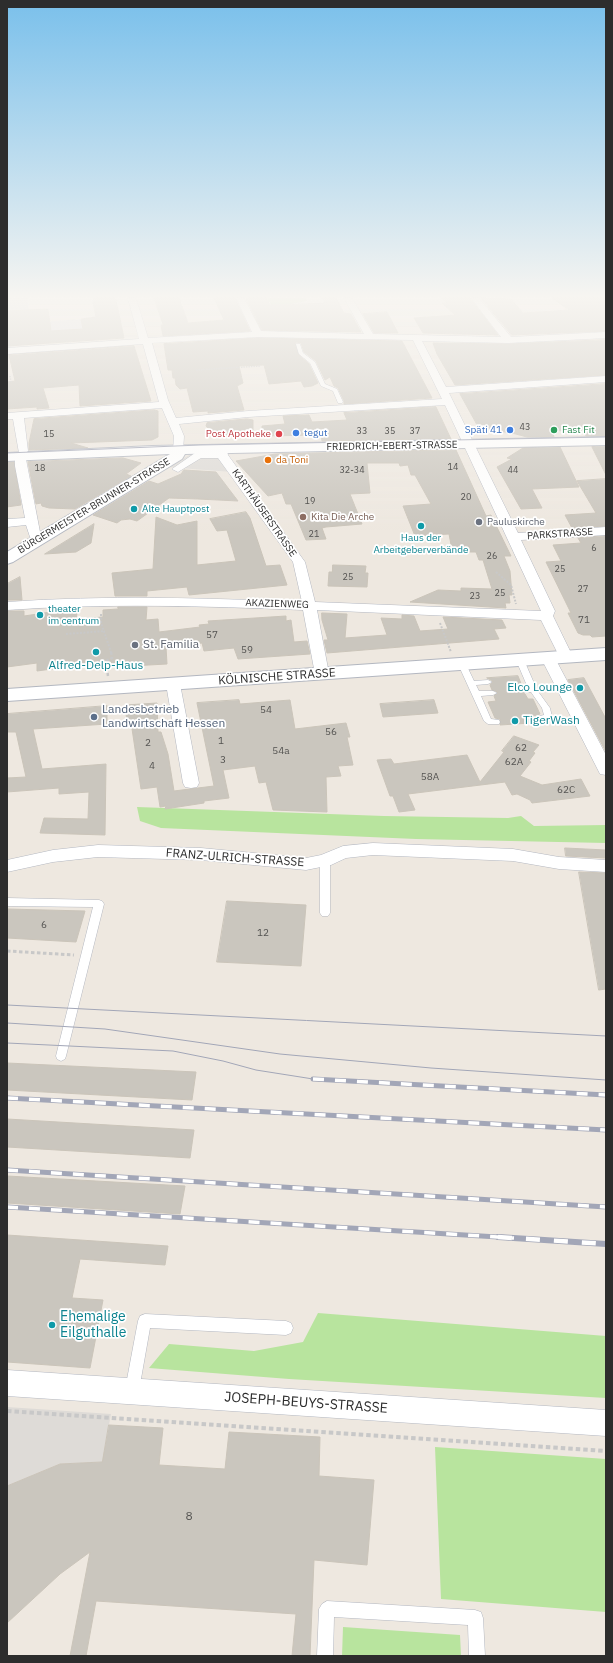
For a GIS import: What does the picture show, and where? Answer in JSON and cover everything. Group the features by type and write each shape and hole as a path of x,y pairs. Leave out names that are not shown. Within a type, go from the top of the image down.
{"main road":[{"name":"FRIEDRICH-EBERT-STRASSE","path":"17,455 152,450 210,452 606,437"},
{"name":"FRIEDRICH-EBERT-STRASSE","path":"468,442 606,441"},
{"name":"FRIEDRICH-EBERT-STRASSE","path":"7,451 17,455 181,451"},
{"name":"BÜRGERMEISTER-BRUNNER-STRASSE","path":"7,559 177,456 181,451"},
{"name":"KÖLNISCHE STRASSE","path":"7,695 322,674 457,660 520,660 606,654"}],"street":[{"path":"156,376 165,405 179,436 181,451 210,452 228,472"},
{"path":"436,376 548,611 546,616 566,657"},
{"path":"443,390 606,379"},
{"path":"173,421 449,402"},
{"path":"43,537 34,534 21,466 17,455 12,415 165,405"},
{"path":"178,469 210,452"},
{"name":"KARTHÄUSERSTRASSE","path":"210,452 222,455 299,562 322,674"},
{"path":"7,523 32,521"},
{"name":"PARKSTRASSE","path":"513,537 606,532"},
{"name":"AKAZIENWEG","path":"7,606 53,602 137,600 309,605 546,616"},
{"path":"548,658 606,770"},
{"path":"173,684 191,782"},
{"name":"FRANZ-ULRICH-STRASSE","path":"7,866 53,856 98,851 201,854 306,864 324,861 343,852 373,849 513,855 559,863 606,866"},
{"name":"JOSEPH-BEUYS-STRASSE","path":"7,1383 606,1423"}],"lane":[{"path":"319,376 323,385 335,390 340,402"},
{"path":"457,660 471,683 488,721 496,722"},
{"path":"520,660 533,690 546,708 548,717 534,720"},
{"path":"520,680 528,679"},
{"path":"471,683 488,682"},
{"path":"524,690 533,690"},
{"path":"476,694 493,693"},
{"path":"324,861 326,873 325,913"},
{"path":"7,902 99,904 61,1056"},
{"path":"132,1392 145,1321 286,1328"},
{"path":"325,1656 327,1608 476,1618 477,1656"}],"path":[{"path":"10,376 11,382"},
{"path":"496,572 511,585 516,598 516,611"},
{"path":"101,610 101,623 105,631 107,643 111,649 112,658 106,661 108,680"},
{"path":"436,611 457,660"},
{"path":"66,634 105,631"},
{"path":"7,951 87,955"},
{"path":"7,1411 606,1451"}],"green space":[{"path":"137,807 384,816 508,818 521,816 534,826 606,825 606,843 416,839 161,828 140,821"},
{"path":"318,1313 606,1336 606,1398 289,1379 149,1368 169,1344 254,1351 303,1342"},
{"path":"435,1447 606,1459 606,1612 441,1599"},
{"path":"343,1627 460,1635 461,1656 342,1656"}],"shaded area":[{"path":"193,453 215,453 231,472 167,467"},
{"path":"7,1407 111,1414 102,1462 60,1464 7,1486"}],"building":[{"path":"14,376 143,376 151,401 80,406 79,385 43,388 49,408 37,409 37,407 7,409 7,382 15,381"},
{"path":"173,376 241,376 243,383 237,386 244,410 208,413 208,411 193,412 187,388 180,389 176,385 175,378 173,378"},
{"path":"267,376 314,376 318,383 312,386 304,387 301,381 269,384"},
{"path":"323,376 420,376 432,398 344,404 338,388 334,386 330,377 325,380"},
{"path":"450,376 597,376 455,385"},
{"path":"606,384 606,436 586,436 583,430 552,431 554,437 527,437 508,432 481,432 460,394"},
{"path":"436,407 451,439 322,441 321,435 262,436 262,426 285,424 283,416 309,415 312,422 347,420 344,413"},
{"path":"158,411 158,437 152,440 71,443 88,448 29,450 34,419"},
{"path":"247,419 253,420 253,436 216,437 206,426 207,423"},
{"path":"606,446 606,475 592,447"},
{"path":"560,447 579,487 532,489 542,508 521,509 497,467 512,459 507,458 523,448"},
{"path":"456,450 486,516 491,515 511,556 504,556 510,571 512,595 509,595 510,603 505,603 506,608 410,602 438,590 461,591 461,588 492,589 483,560 479,560 476,552 467,552 466,549 452,550 449,534 415,536 403,506 431,504 415,475 411,475 408,465 400,466 399,463 367,463 370,493 350,494 362,524 322,528 326,539 306,540 291,504 286,504 282,493 268,496 236,461 275,454"},
{"path":"123,458 141,463 126,474 131,476 75,509 49,508 42,506 41,503 36,504 28,462"},
{"path":"7,462 14,462 21,505 7,507"},
{"path":"184,470 216,472 238,501 169,498 137,521 130,519 121,520 117,523 93,515 149,481 158,484 181,474"},
{"path":"606,479 606,526 572,528 565,515 596,513 577,481"},
{"path":"246,512 250,518 266,566 280,565 287,585 189,595 187,587 147,591 147,596 115,596 112,573 153,569 156,517 177,525 197,521 197,565 236,561 227,530 217,531 210,519"},
{"path":"94,524 91,543 76,552 45,554"},
{"path":"606,536 606,636 592,637 590,635 578,633 568,613 571,613 546,562 561,561 553,545 581,543 578,538"},
{"path":"333,565 366,566 365,573 368,573 367,587 328,586 329,572 332,572"},
{"path":"20,577 22,600 7,600 7,584"},
{"path":"118,607 147,607 146,620 158,619 159,632 200,627 199,625 209,624 208,621 286,616 286,621 291,620 294,642 307,641 310,654 238,659 234,648 204,651 202,643 166,647 167,664 112,667 111,661 37,671 37,663 7,667 7,611 24,611 24,616 78,608 76,619 103,617 103,610 118,609"},
{"path":"322,613 347,614 345,638 387,635 381,618 402,619 402,615 414,616 420,631 448,629 443,617 502,620 506,628 494,629 499,639 327,653 324,640 328,640 322,620"},
{"path":"518,676 522,686 519,690 525,694 528,699 533,699 540,714 530,717 529,720 531,723 500,725 500,719 495,718 488,702 496,701 494,696 498,692 492,690 490,685 493,681 487,678"},
{"path":"584,678 606,719 606,752 568,680"},
{"path":"239,700 240,704 290,700 295,729 346,723 350,737 347,737 353,765 338,766 341,776 326,777 327,812 273,810 266,782 259,783 255,766 223,770 229,798 204,801 204,803 165,809 166,806 160,807 157,787 141,789 131,722 127,722 125,705 157,703 158,732 161,732 168,754 174,791 214,786 197,703"},
{"path":"434,700 438,713 383,717 380,704"},
{"path":"107,706 107,724 33,729 42,769 106,764 105,835 40,833 44,818 88,819 89,792 59,794 59,788 7,792 7,778 26,777 16,732 7,732 7,714"},
{"path":"514,736 539,745 533,752 535,753 529,761 531,762 520,776 542,785 581,779 590,796 532,803 530,800 517,794 512,795 505,782 408,794 415,810 399,812 393,796 390,796 377,760 391,759 394,764 467,755 480,782 504,752 502,751"},
{"path":"565,848 606,850 606,858 566,856"},
{"path":"579,872 606,873 606,989 599,990"},
{"path":"227,901 306,905 301,966 217,962"},
{"path":"7,909 85,911 76,942 7,938"},
{"path":"7,1063 196,1072 192,1100 7,1090"},
{"path":"7,1119 194,1130 190,1158 7,1147"},
{"path":"7,1176 185,1186 180,1214 7,1203"},
{"path":"7,1235 168,1246 165,1265 80,1259 72,1298 103,1300 90,1368 7,1362"},
{"path":"109,1425 163,1428 159,1465 225,1469 229,1432 320,1437 319,1476 374,1480 367,1565 314,1560 310,1656 292,1656 296,1614 96,1601 86,1656 70,1656 90,1552 60,1574 7,1623 7,1486 60,1464 102,1462"}],"tram line":[{"path":"7,453 200,445 606,437"},
{"path":"7,1005 606,1036"},
{"path":"7,1023 105,1029 280,1054 431,1068 606,1080"},
{"path":"7,1043 173,1051 223,1061 256,1070 313,1079"}],"railway":[{"path":"313,1079 606,1095"},
{"path":"7,1098 606,1130"},
{"path":"7,1170 606,1207"},
{"path":"7,1207 504,1237"},
{"path":"498,1237 504,1237"},
{"path":"504,1237 514,1238"},
{"path":"504,1237 606,1244"}],"place":[{"name":"Späti 41","path":"510,430"},
{"name":"Fast Fit","path":"554,430"},
{"name":"tegut","path":"296,433"},
{"name":"Post Apotheke","path":"279,434"},
{"name":"da Toni","path":"268,460"},
{"name":"Alte Hauptpost","path":"134,509"},
{"name":"Kita Die Arche","path":"303,517"},
{"name":"Pauluskirche","path":"479,522"},
{"name":"Haus der Arbeitgeberverbände","path":"421,526"},
{"name":"theater im centrum","path":"40,615"},
{"name":"St. Familia","path":"135,645"},
{"name":"Alfred-Delp-Haus","path":"96,652"},
{"name":"Elco Lounge","path":"580,688"},
{"name":"Landesbetrieb Landwirtschaft Hessen","path":"94,717"},
{"name":"TigerWash","path":"515,721"},
{"name":"Ehemalige Eilguthalle","path":"52,1325"}]}
